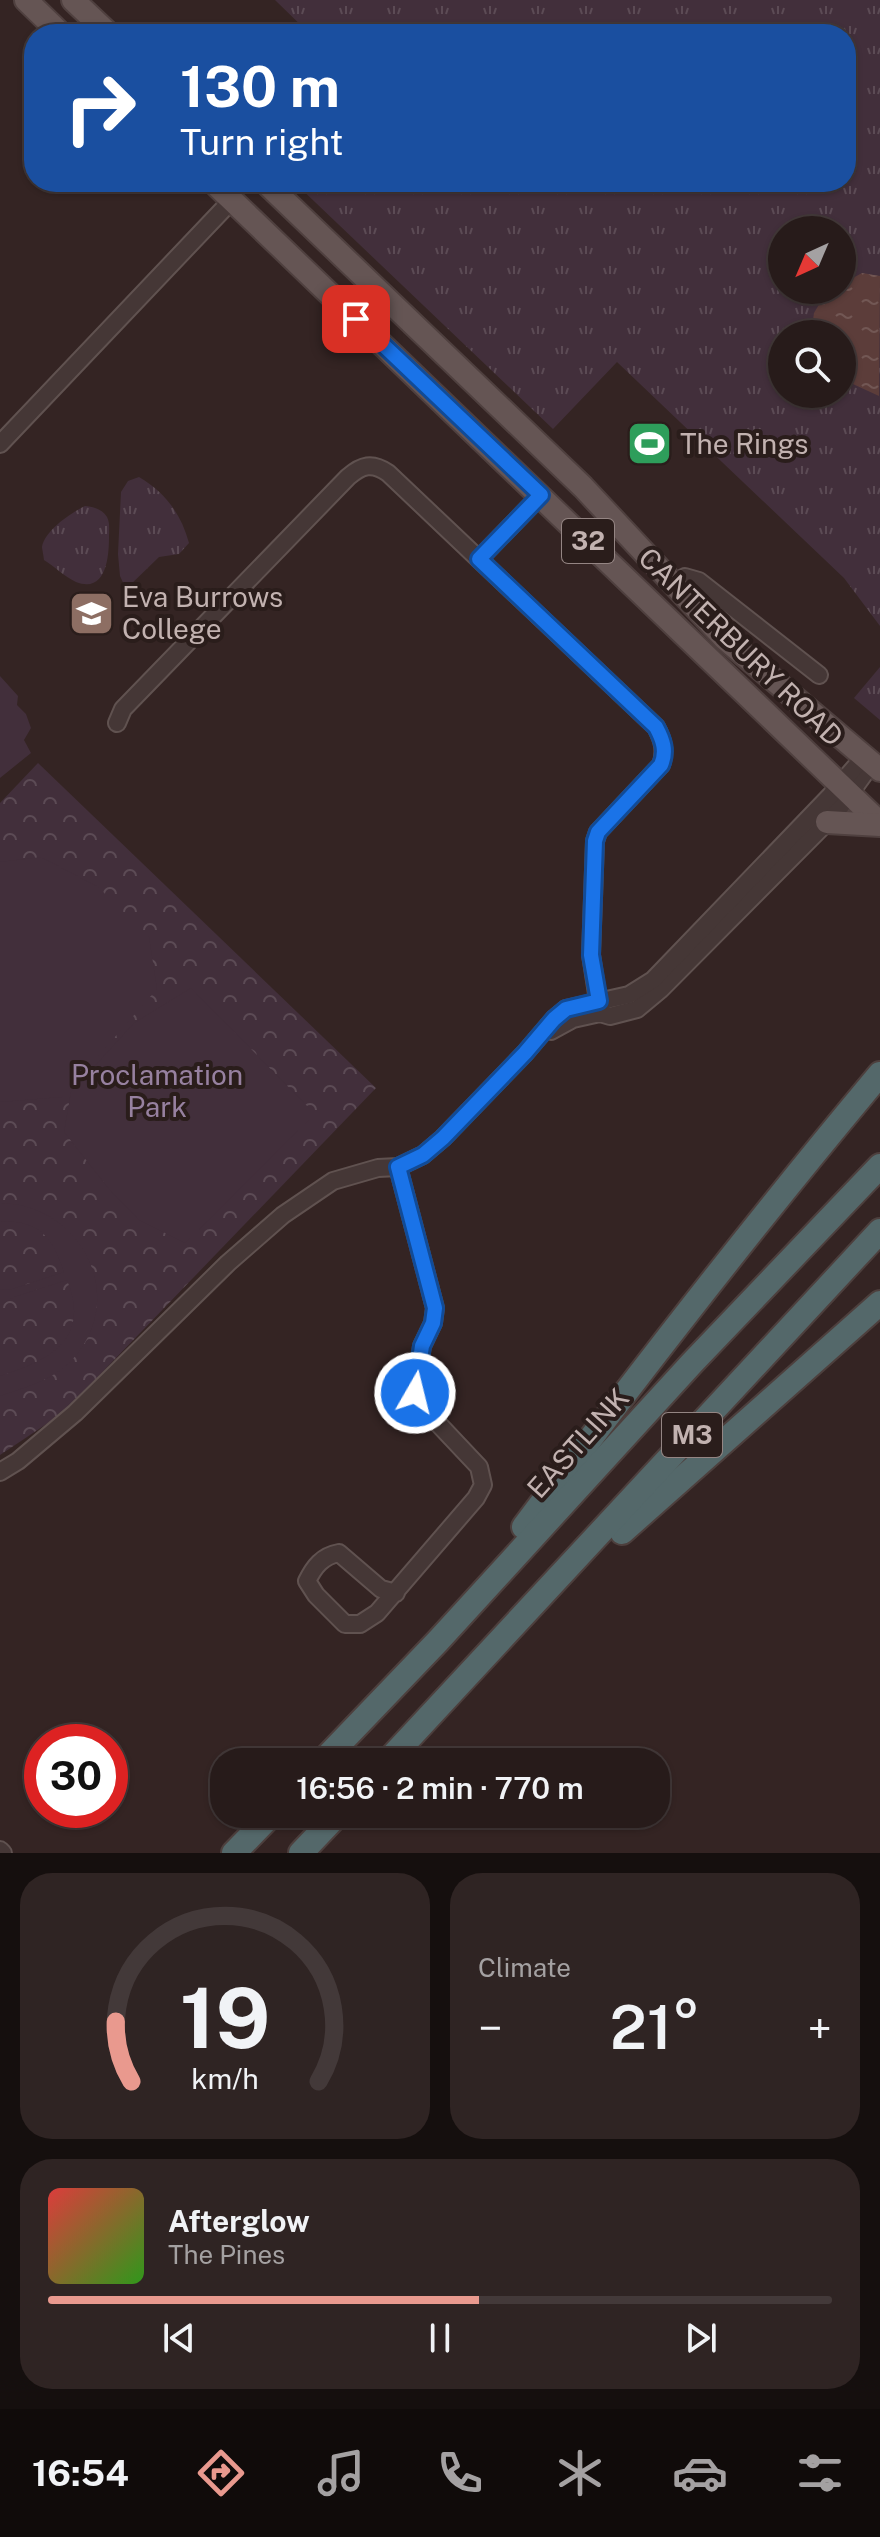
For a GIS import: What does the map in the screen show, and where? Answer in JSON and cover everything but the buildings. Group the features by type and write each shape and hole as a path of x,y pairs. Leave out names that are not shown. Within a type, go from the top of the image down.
{"highway":[{"path":"438,1641 628,1388 791,1181 880,1074"},
{"name":"EASTLINK","path":"335,1748 438,1641 692,1363 880,1166"},
{"name":"M3","path":"400,1748 880,1231"},
{"path":"504,1638 880,1303"},
{"path":"234,1853 258,1828"},
{"path":"301,1853 325,1828"}],"main road":[{"path":"26,0 51,24"},
{"path":"73,0 98,24"},
{"name":"CANTERBURY ROAD","path":"223,192 880,824"},
{"path":"239,207 247,192"},
{"name":"CANTERBURY ROAD","path":"275,192 583,487 724,638 872,763"},
{"path":"558,512 583,487"},
{"path":"827,822 880,824"}],"street":[{"path":"0,444 239,207"},
{"path":"117,723 123,709 316,509 359,467 369,465 379,466 388,473 479,559 656,727 664,744 661,765 598,832 595,841 591,955 600,1007 610,1016 637,1009 661,989 827,822 845,789"},
{"path":"479,559 541,495"},
{"name":"CANTERBURY ROAD","path":"672,584 685,577 699,581 819,675"},
{"path":"0,1472 18,1461 75,1413 228,1263 283,1215 333,1181 378,1168 398,1167 423,1155 539,1037 629,995 653,980 872,763"},
{"path":"396,1593 381,1589 339,1553 321,1560 307,1581 316,1595 345,1624 360,1624 377,1613 396,1593 476,1498 483,1485 479,1467 430,1415 415,1393 422,1346 433,1323 435,1308 398,1167"}],"green space":[{"path":"275,0 880,0 880,626 844,578 617,362 553,429 304,192 856,192 856,24 300,24"},
{"path":"139,477 171,505 189,543 179,554 159,557 126,589 120,576 118,554 121,492 128,481"},
{"path":"85,506 103,512 109,526 104,571 94,583 86,584 72,580 44,560 42,547 53,528"},
{"path":"880,667 880,720 854,698"},
{"path":"0,676 18,696 17,705 26,714 31,728 24,740 31,753 0,778"},
{"name":"Proclamation Park","path":"38,763 376,1088 63,1413 0,1455 0,803"},
{"path":"41,857 98,887 149,937 157,989 62,1097 0,1102 0,862"},
{"path":"191,988 309,1108 309,1120 185,1243 139,1220 109,1189 64,1132 71,1092 134,1023"},
{"path":"0,1203 29,1208 54,1219 74,1237 88,1259 96,1284 96,1310 88,1336 71,1361 38,1383 0,1396 0,1376 50,1354 70,1333 74,1318 67,1280 14,1297 0,1306 0,1290 64,1272 55,1249 42,1233 25,1224 0,1221"}],"water":[{"path":"862,273 880,276 879,396 856,385 856,320 813,320 819,304 856,304 856,276"}],"place":[{"name":"The Rings","path":"649,444"},
{"name":"Eva Burrows College","path":"91,613"}],"route":[{"path":"356,319 541,495 479,559 656,727 664,744 661,765 598,832 595,841 591,955 599,1001 566,1009 443,1138 423,1155 398,1167 435,1308 433,1323 422,1346 415,1393"}]}
